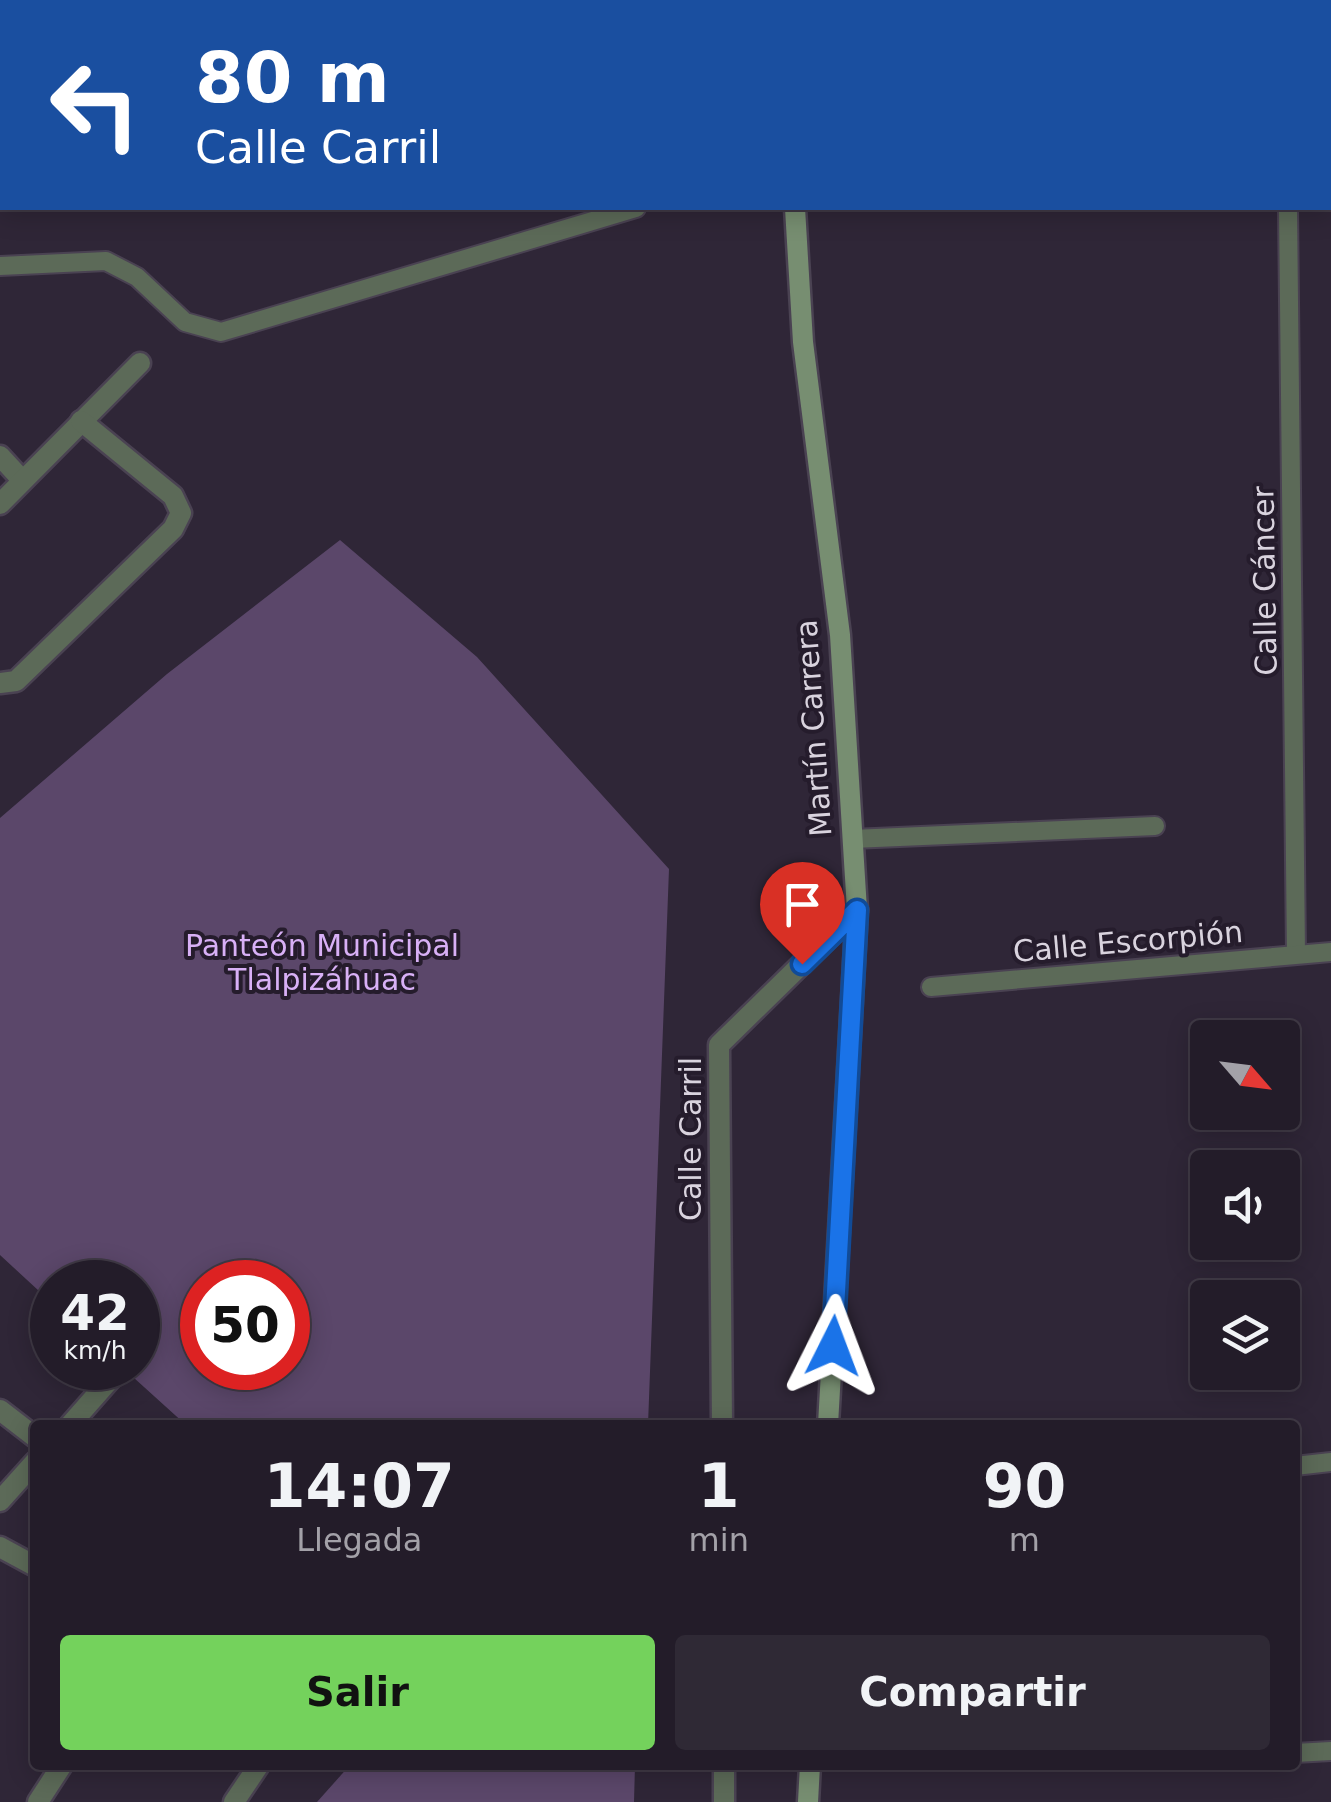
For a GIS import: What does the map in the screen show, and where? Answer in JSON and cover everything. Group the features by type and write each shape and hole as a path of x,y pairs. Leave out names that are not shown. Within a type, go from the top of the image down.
{"main road":[{"name":"Martín Carrera","path":"795,210 803,342 840,635 857,910 828,1420"},
{"path":"808,1802 810,1770"}],"street":[{"path":"0,504 140,364"},
{"path":"0,683 16,681 173,529 182,514 173,496 81,421"},
{"path":"0,456 22,480"},
{"name":"Calle Carril","path":"722,1420 719,1045 857,910"},
{"path":"74,1420 101,1390"},
{"path":"0,1410 30,1433"},
{"path":"4,1490 30,1467"},
{"path":"0,1547 30,1563"},
{"path":"38,1802 59,1770"},
{"path":"234,1802 256,1770"},
{"path":"724,1770 724,1802"}],"lane":[{"path":"0,266 106,261 137,277 185,322 221,332 629,210"},
{"name":"Calle Cáncer","path":"1288,210 1296,954"},
{"path":"852,840 1155,826"},
{"name":"Calle Escorpión","path":"931,987 1331,952"},
{"path":"1300,1465 1331,1462"},
{"path":"1300,1753 1331,1752"}],"green space":[{"name":"Panteón Municipal Tlalpizáhuac","path":"340,540 477,657 669,869 648,1420 180,1420 147,1390 160,1390 160,1260 30,1260 30,1283 0,1255 0,818 167,674"},
{"path":"346,1770 635,1770 634,1802 317,1802"}],"route":[{"path":"802,964 857,910 833,1346"}]}
